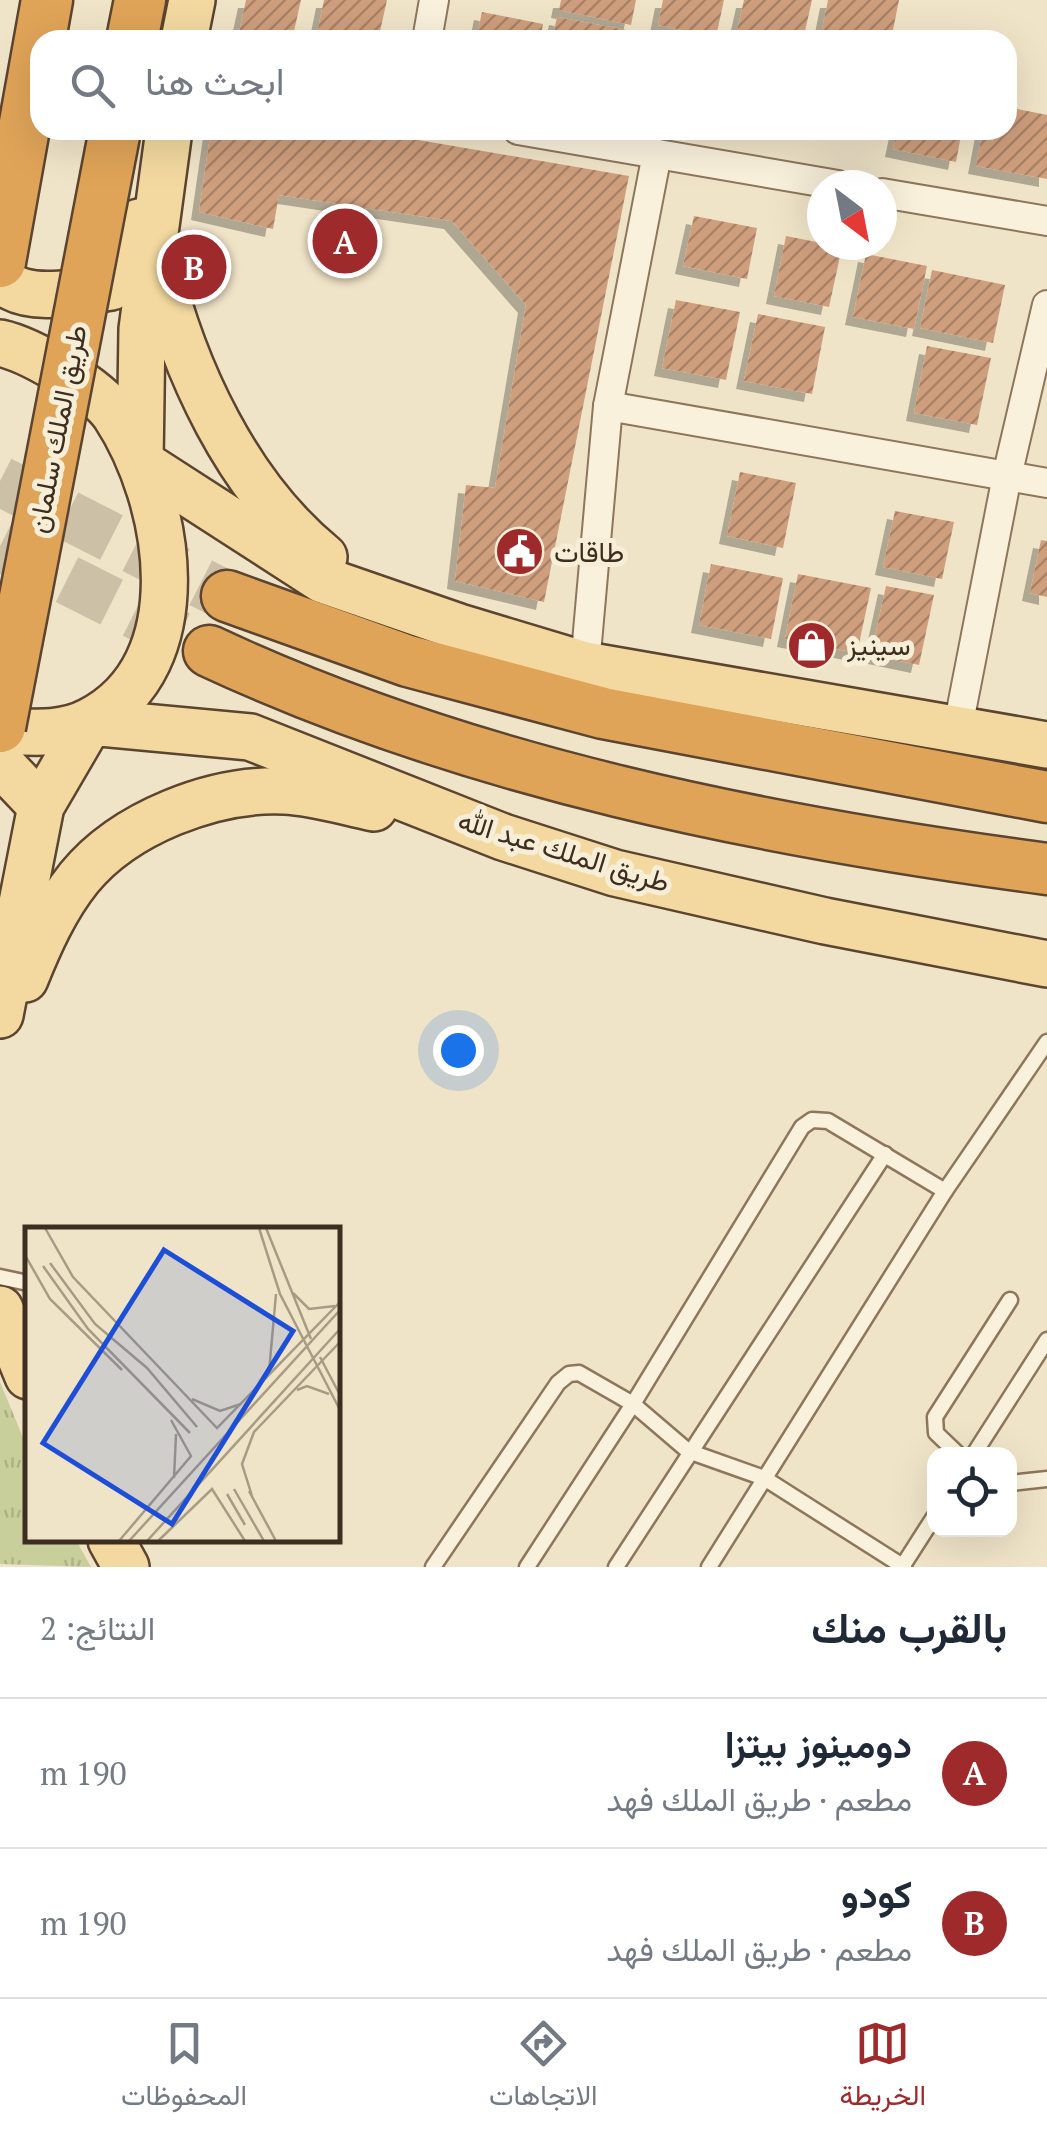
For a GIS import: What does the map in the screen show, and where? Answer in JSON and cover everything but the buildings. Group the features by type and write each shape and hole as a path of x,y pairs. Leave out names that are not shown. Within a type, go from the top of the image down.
{"highway":[{"path":"42,30 47,0"},
{"path":"134,30 140,0"},
{"path":"0,262 30,95"},
{"name":"طريق الملك سلمان","path":"0,729 113,140"},
{"path":"228,596 408,661 603,713 1047,797"},
{"path":"209,651 298,693 539,768 718,816 1036,869"},
{"path":"846,756 1047,778"}],"main road":[{"path":"0,278 6,284 52,297 111,287 132,249 159,140"},
{"path":"140,462 142,329 151,239 167,140"},
{"path":"151,239 194,370 233,453 301,539 372,597"},
{"path":"0,344 63,372 113,412 140,462 160,525 168,588 150,657 117,702 90,722 58,732 0,729"},
{"path":"140,462 324,580 586,665 1047,744"},
{"path":"0,1015 41,806 90,722"},
{"name":"طريق الملك عبد الله","path":"90,722 250,736 503,837 653,882 824,921 1047,964"},
{"path":"0,763 41,806"},
{"path":"0,1041 44,932 80,876 136,831 200,802 283,791 503,837"},
{"path":"0,1309 25,1369"},
{"path":"112,1542 126,1567"}],"street":[{"path":"429,30 434,0"},
{"path":"576,140 807,180"},
{"path":"586,665 608,406 656,154"},
{"path":"897,195 1047,221"},
{"path":"958,727 1007,476 1047,305"},
{"path":"608,406 1047,483"}],"lane":[{"path":"709,1567 944,1191 1047,1042"},
{"path":"527,1567 634,1404 802,1127 812,1120 828,1121 944,1191"},
{"path":"616,1567 885,1154"},
{"path":"0,1278 25,1282"},
{"path":"951,1447 936,1433 935,1417 1010,1300"},
{"path":"978,1447 1047,1340"},
{"path":"432,1567 558,1383 569,1374 579,1373 634,1404 688,1451 764,1478 903,1567 927,1528"},
{"path":"1017,1482 1047,1479"}],"green space":[{"path":"0,1382 25,1442 25,1542 77,1542 91,1567 0,1564"}],"tunnel":[{"path":"0,481 227,596"},
{"path":"0,546 209,651"}],"place":[{"name":"دومينوز بيتزا","path":"345,241"},
{"name":"كودو","path":"194,267"},
{"name":"طاقات","path":"519,552"},
{"name":"سينيز","path":"812,645"}]}
